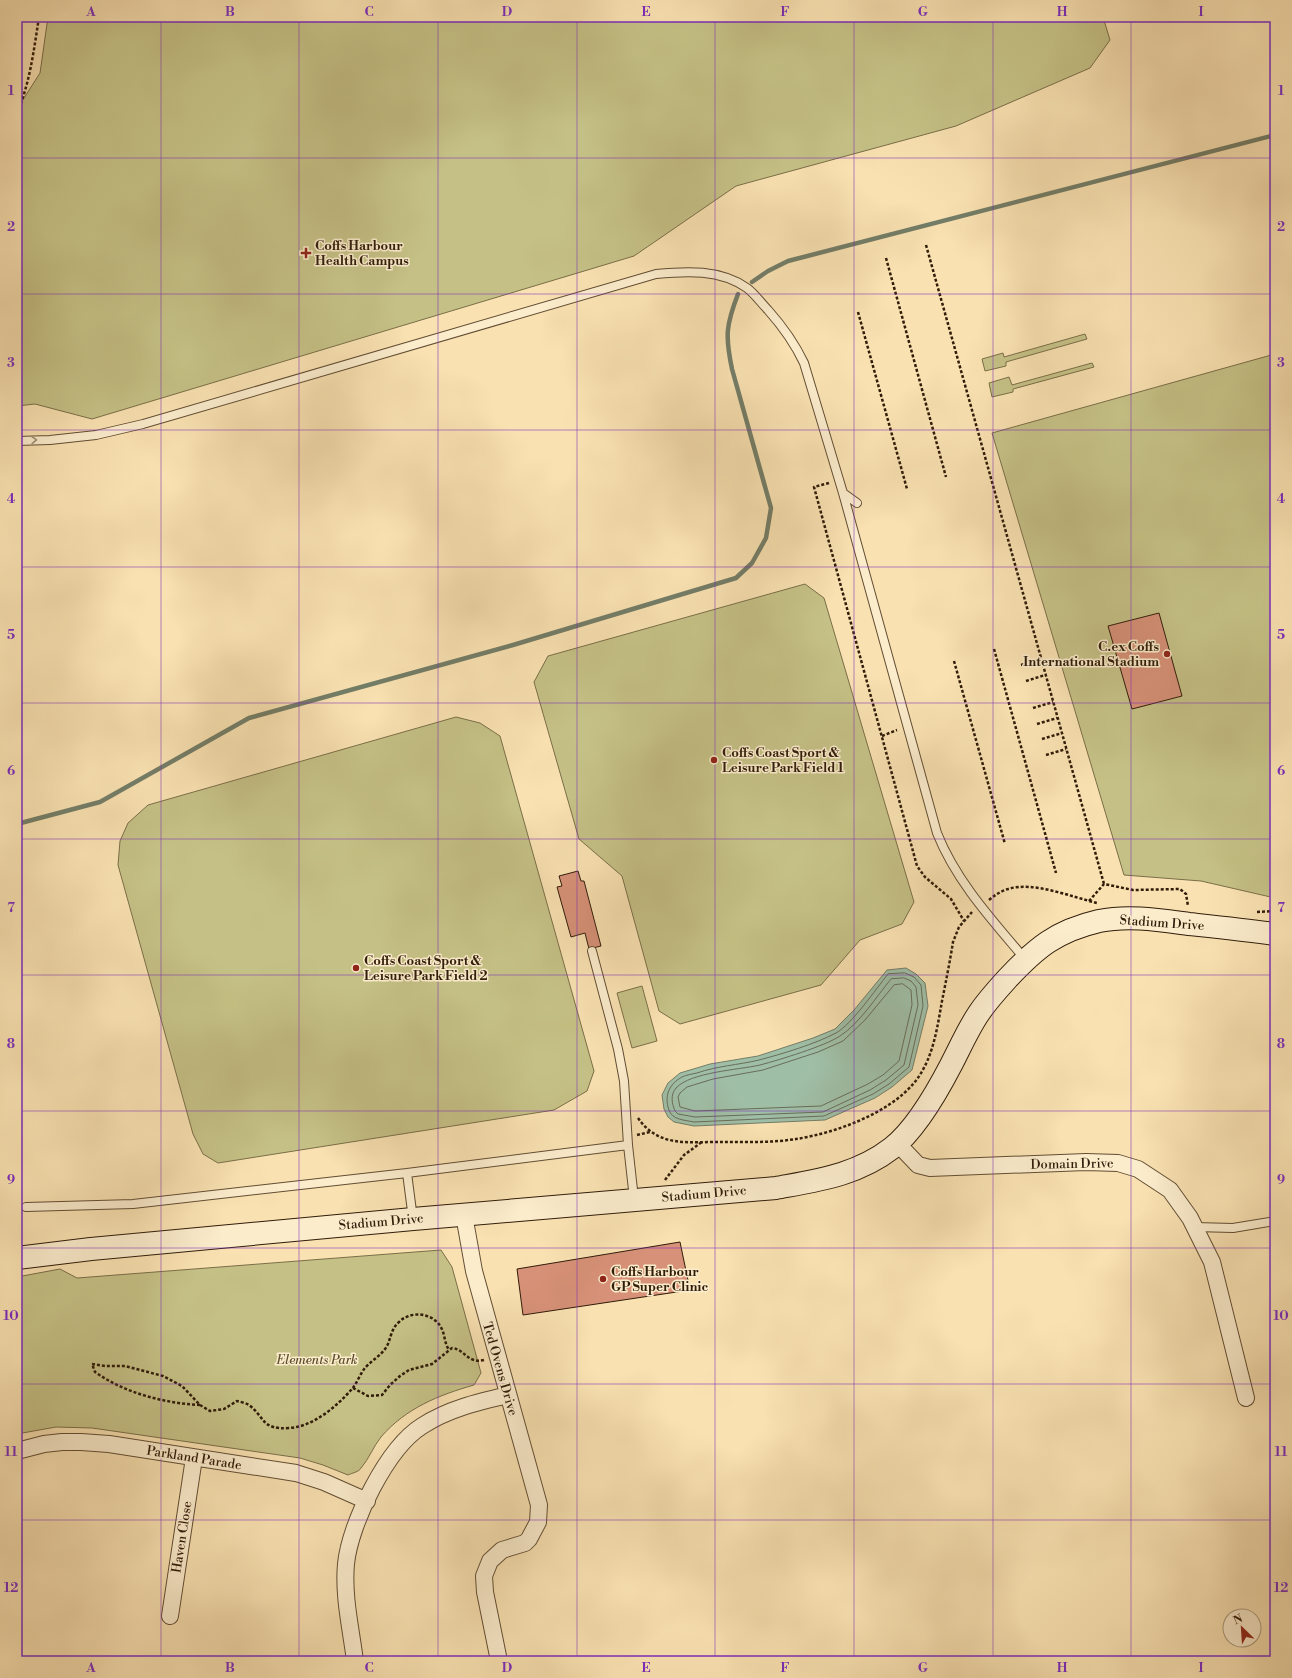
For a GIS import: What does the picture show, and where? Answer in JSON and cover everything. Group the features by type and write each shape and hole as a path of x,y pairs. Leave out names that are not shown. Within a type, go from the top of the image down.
{"main road":[{"name":"Stadium Drive","path":"17,1258 91,1249 413,1219 776,1188 829,1178 858,1168 893,1147 918,1121 940,1088 979,1013 994,993 1025,959 1035,950 1056,936 1100,921 1124,918 1149,919 1275,934"}],"street":[{"name":"Domain Drive","path":"897,1143 918,1165 930,1168 1086,1162 1118,1163 1138,1169 1170,1190 1190,1218 1212,1262 1246,1398"},
{"name":"Ted Ovens Drive","path":"464,1215 474,1271 539,1505 538,1522 529,1539 525,1543 502,1550 490,1562 484,1576 485,1592 499,1661"},
{"path":"355,1661 348,1607 346,1564 349,1548 356,1527 383,1469 408,1437 420,1427 447,1413 508,1395"},
{"name":"Parkland Parade","path":"17,1451 44,1444 62,1442 109,1444 296,1474 324,1482 367,1501"},
{"name":"Haven Close","path":"170,1616 194,1458"}],"lane":[{"path":"17,441 50,440 96,435 144,424 656,274 696,271 717,275 735,281 748,289 785,328 804,363 843,494 937,833 945,853 961,880 1025,959"},
{"path":"843,494 857,503"},
{"path":"592,951 618,1049 624,1081 628,1145 634,1200"},
{"path":"26,1207 134,1204 407,1173 628,1145"},
{"path":"407,1173 413,1219"},
{"path":"1194,1227 1233,1228 1275,1221"}],"path":[{"path":"17,113 28,77 39,17"},
{"path":"926,246 1104,884"},
{"path":"886,258 946,477"},
{"path":"858,312 907,489"},
{"path":"832,483 814,487 917,866 925,877 951,899 964,921"},
{"path":"994,649 1056,873"},
{"path":"1021,665 1041,659"},
{"path":"954,661 1006,844"},
{"path":"1026,681 1045,675"},
{"path":"1033,708 1053,702"},
{"path":"1037,724 1058,718"},
{"path":"882,736 899,729"},
{"path":"1042,739 1062,733"},
{"path":"1046,755 1066,749"},
{"path":"1089,901 1104,884"},
{"path":"1104,884 1133,890 1180,889 1186,894 1187,907"},
{"path":"636,1115 645,1128 657,1137 672,1141 702,1142 787,1140 813,1136 857,1121 884,1108 898,1099 915,1082 926,1063 937,1028 953,942 964,921 972,912"},
{"path":"663,1198 663,1183 667,1176 684,1155 702,1142"},
{"path":"200,1406 182,1386 163,1376 125,1366 105,1366 92,1364 95,1372 103,1378 132,1392 178,1403 200,1406 211,1411 226,1408 237,1402 249,1405 262,1420 269,1425 288,1428 300,1426 321,1417 353,1388 366,1368 387,1346 394,1327 405,1317 417,1314 425,1315 436,1321 445,1333 448,1350"},
{"path":"353,1388 368,1396 382,1395 390,1384 400,1376 412,1369 432,1364 452,1348 457,1349 473,1360 484,1360"}],"green space":[{"name":"Coffs Harbour Health Campus","path":"48,17 1103,17 1110,40 1090,68 956,126 736,186 634,256 92,419 35,404 17,406 17,109 40,73"},
{"path":"1085,334 1087,339 1006,362 1006,366 985,371 982,359 1003,353 1004,357"},
{"name":"C.ex Coffs International Stadium","path":"1275,354 1275,898 1201,881 1124,875 992,433"},
{"path":"1092,363 1094,367 1013,389 1013,392 992,397 989,383 1009,377 1012,385"},
{"name":"Coffs Coast Sport & Leisure Park Field 1","path":"805,584 824,598 914,902 902,924 860,940 821,985 680,1024 659,1011 622,876 579,839 534,682 548,656"},
{"name":"Coffs Coast Sport & Leisure Park Field 2","path":"456,717 480,723 500,736 594,1071 587,1091 554,1110 218,1163 203,1154 193,1134 118,865 120,841 128,823 148,805"},
{"path":"642,986 657,1041 632,1048 617,993"},
{"name":"Elements Park","path":"441,1250 452,1267 481,1373 474,1385 436,1398 412,1410 401,1418 381,1437 364,1464 355,1472 348,1475 300,1458 92,1428 56,1427 17,1434 17,1277 60,1269 77,1278"}],"water":[{"path":"906,968 916,974 925,983 928,1006 912,1070 892,1087 875,1098 825,1120 694,1126 674,1122 668,1117 664,1109 662,1095 668,1083 680,1073 710,1064 758,1056 813,1038 835,1029 854,1010 887,970"}],"building":[{"path":"1159,613 1182,696 1132,709 1108,626"},
{"path":"578,871 581,881 584,881 601,946 589,949 585,933 571,937 557,887 562,886 559,876"},
{"name":"Coffs Harbour GP Super Clinic","path":"680,1242 690,1290 523,1315 517,1269"}],"waterway":[{"path":"752,282 768,271 788,261 1275,135"},
{"path":"17,824 100,802 249,718 513,645 736,578 752,563 766,538 771,508 732,369 728,348 729,323 738,294"}],"place":[{"name":"Coffs Harbour Health Campus","path":"306,253"},
{"name":"C.ex Coffs International Stadium","path":"1167,654"},
{"name":"Coffs Coast Sport & Leisure Park Field 1","path":"714,760"},
{"name":"Coffs Coast Sport & Leisure Park Field 2","path":"356,968"},
{"name":"Coffs Harbour GP Super Clinic","path":"603,1279"}]}
